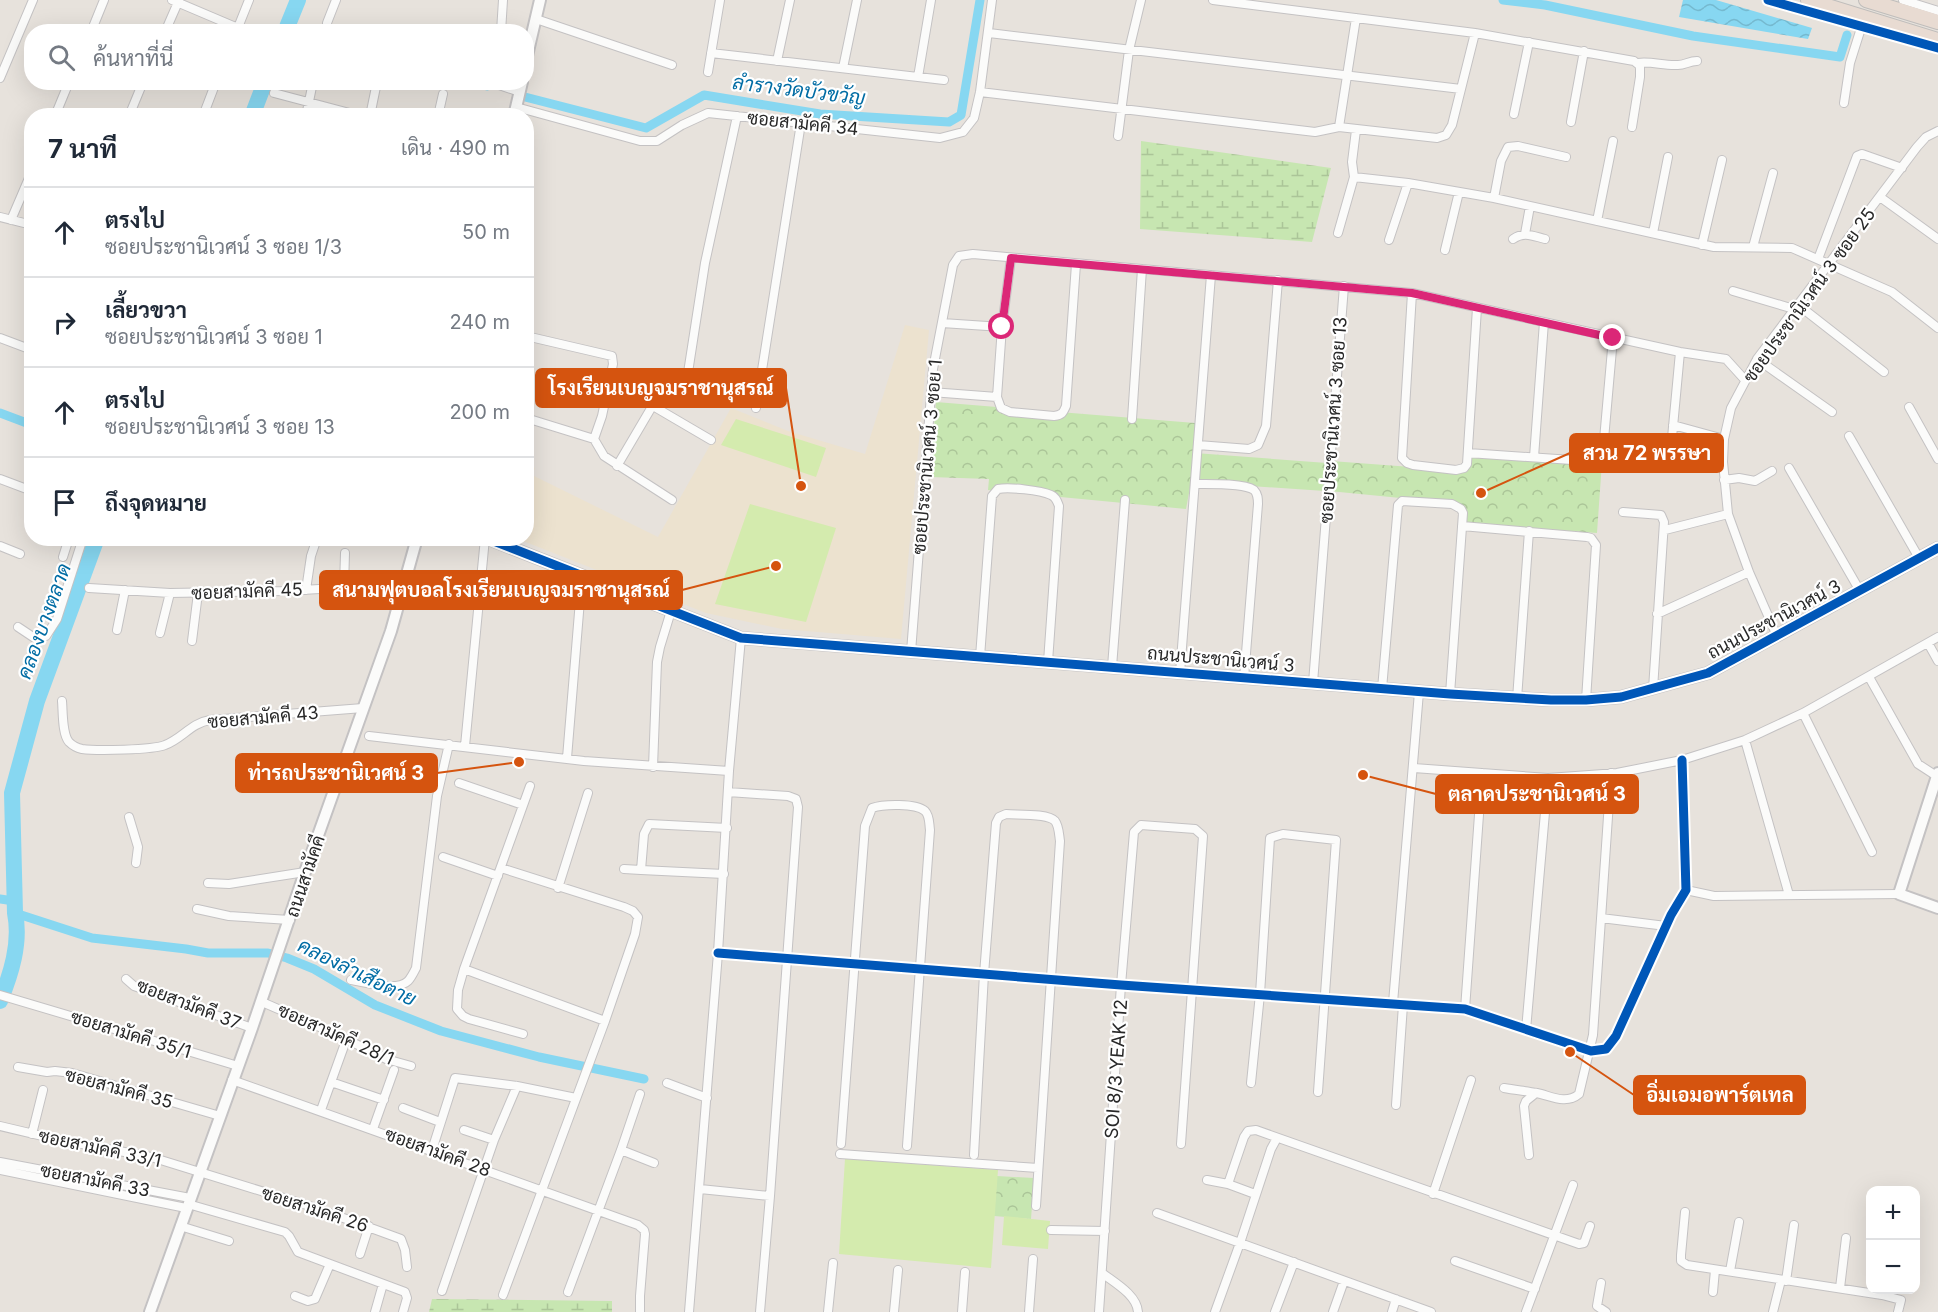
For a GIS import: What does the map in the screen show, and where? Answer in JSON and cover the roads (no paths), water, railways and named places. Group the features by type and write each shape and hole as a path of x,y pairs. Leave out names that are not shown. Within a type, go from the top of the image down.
{"highway":[{"path":"1808,0 1938,40"},
{"path":"1866,0 1938,22"}],"street":[{"path":"0,78 33,0"},
{"path":"94,24 104,0"},
{"path":"239,24 249,0"},
{"path":"327,24 336,0"},
{"path":"502,24 503,0"},
{"path":"534,26 540,0"},
{"path":"708,72 720,0"},
{"path":"777,61 790,0"},
{"path":"843,68 857,0"},
{"path":"918,77 931,0"},
{"name":"ซอยสามัคคี 34","path":"534,116 640,141 657,141 682,125 708,113 940,138 963,132 974,118 980,92 992,0"},
{"path":"1118,136 1129,50 1141,0"},
{"path":"1213,0 1475,33 1584,51 1638,63 1678,65 1688,61 1697,61"},
{"path":"1903,0 1938,11"},
{"path":"168,24 176,1 224,24"},
{"path":"536,18 672,65"},
{"path":"1339,127 1356,18"},
{"path":"1844,103 1850,63 1862,25"},
{"path":"988,33 1461,88"},
{"path":"980,92 1315,132 1339,127 1437,138 1446,135 1452,125 1475,33"},
{"path":"1514,114 1528,42"},
{"path":"1571,122 1584,51"},
{"path":"711,53 944,80"},
{"path":"1632,127 1641,77 1638,63"},
{"path":"58,108 66,90"},
{"path":"132,108 140,90"},
{"path":"206,108 213,90"},
{"path":"308,108 312,90"},
{"path":"372,108 376,90"},
{"path":"516,108 520,90"},
{"path":"274,93 332,108"},
{"path":"440,108 443,94"},
{"path":"687,379 705,263 737,116"},
{"path":"756,408 801,123"},
{"path":"1338,233 1354,177 1353,150 1356,130"},
{"name":"ซอยประชานิเวศน์ 3 ซอย 25","path":"1778,636 1749,572 1728,514 1724,480 1724,440 1731,408 1757,359 1795,307 1926,137 1938,131"},
{"path":"1597,221 1613,141"},
{"path":"1494,198 1501,161 1508,147 1518,146 1566,157"},
{"path":"1818,259 1857,156 1868,154 1902,168"},
{"path":"1653,233 1668,157"},
{"path":"1702,244 1722,160"},
{"path":"1753,247 1773,173"},
{"path":"1354,177 1408,183 1494,198 1723,248 1792,248 1892,292 1938,328"},
{"path":"1389,240 1408,183"},
{"path":"11,220 24,190"},
{"path":"1445,250 1459,192"},
{"path":"1880,197 1938,239"},
{"path":"1526,234 1530,206"},
{"path":"0,217 24,223"},
{"path":"1513,239 1520,234 1545,239"},
{"name":"ซอยประชานิเวศน์ 3 ซอย 1","path":"911,651 933,369 953,265 959,256 973,254 1344,286"},
{"path":"1011,258 1002,327 997,397 1001,408 1005,410 1032,414 1061,415 1066,406 1076,264"},
{"path":"1132,419 1142,269"},
{"path":"1180,673 1211,275"},
{"path":"1198,445 1249,449 1258,445 1266,426 1278,280"},
{"path":"1344,286 1412,293 1613,338 1726,359 1745,380"},
{"name":"ซอยประชานิเวศน์ 3 ซอย 13","path":"1313,683 1344,286"},
{"path":"1733,291 1795,307 1884,372"},
{"path":"1412,293 1402,458 1407,463 1456,470 1464,468 1468,453 1477,308"},
{"path":"1534,457 1544,322"},
{"path":"942,323 1002,327"},
{"path":"0,338 24,347"},
{"path":"534,338 612,356 613,364 599,427 594,439"},
{"path":"1602,462 1613,338"},
{"path":"1468,453 1602,462 1665,463 1670,459 1680,352"},
{"path":"1757,359 1832,412"},
{"path":"931,392 997,397"},
{"path":"617,466 660,393"},
{"path":"653,406 711,440"},
{"path":"1910,407 1938,459"},
{"path":"534,420 594,439 604,456 672,500"},
{"path":"1673,425 1724,440"},
{"path":"1849,436 1919,558"},
{"path":"1789,468 1860,591"},
{"path":"1724,480 1739,478 1755,481 1772,471"},
{"path":"0,479 24,488"},
{"path":"1195,484 1244,487 1253,490 1257,495 1244,678"},
{"path":"980,657 992,496 994,492 1003,488 1050,494 1059,506 1048,662"},
{"path":"1112,667 1125,500"},
{"path":"1382,688 1397,508 1402,501 1457,505 1463,513 1450,694"},
{"path":"1623,512 1661,515 1665,522 1653,689"},
{"path":"1665,530 1728,514"},
{"path":"1462,525 1587,537 1594,540 1596,545 1586,700"},
{"path":"1517,699 1529,531"},
{"path":"0,546 20,554"},
{"path":"63,557 66,546"},
{"path":"18,627 33,637 45,636 51,631 80,546"},
{"path":"306,590 314,546"},
{"name":"ถนนสามัคคี","path":"150,1312 262,1002 305,872 391,631 415,546"},
{"path":"465,746 485,546"},
{"name":"ถนนประชานิเวศน์ 3","path":"506,546 741,638 1419,692 1517,699 1586,700 1621,697 1708,673 1938,548"},
{"path":"344,587 345,553"},
{"path":"1657,614 1749,572"},
{"path":"567,758 582,576"},
{"name":"ซอยสามัคคี 45","path":"89,588 198,593 405,584"},
{"path":"117,630 125,590"},
{"path":"160,633 170,593"},
{"path":"192,641 198,593"},
{"path":"653,767 657,662 671,611"},
{"path":"1414,768 1548,778 1611,773 1682,760 1745,740 1869,677 1938,637"},
{"path":"689,1312 741,638"},
{"path":"1928,643 1938,661"},
{"path":"1869,677 1910,753 1918,764 1938,776 1899,894"},
{"path":"1393,1003 1419,692"},
{"name":"ซอยสามัคคี 43","path":"62,701 66,737 78,748 89,750 165,746 194,725 210,720 363,708"},
{"path":"1803,712 1872,852"},
{"path":"369,736 653,767 729,771"},
{"path":"1745,740 1789,895"},
{"path":"351,980 401,986 409,981 416,968 437,796 449,744"},
{"path":"718,953 1465,1009 1591,1051 1606,1049 1611,1045 1666,926 1686,890 1682,760"},
{"path":"1465,1009 1482,773"},
{"path":"1503,1088 1536,1093 1555,1099 1575,1097 1579,1094 1591,1051 1611,773"},
{"path":"1526,1030 1548,778"},
{"path":"459,783 523,805"},
{"path":"523,1034 463,1016 457,1009 458,990 464,969 530,786"},
{"path":"728,792 788,796 796,799 798,807 770,1196 759,1312"},
{"path":"558,888 588,793"},
{"path":"841,1144 865,826 868,814 872,808 879,805 916,806 925,811 929,818 930,830 908,1146"},
{"path":"974,1155 984,974 996,823 999,817 1006,814 1048,817 1055,821 1060,841 1036,1206"},
{"path":"129,817 138,847 136,863"},
{"path":"641,870 644,834 649,824 727,828"},
{"name":"SOI 8/3 YEAK 12","path":"1099,1312 1121,985 1134,832 1136,827 1141,825 1195,829 1203,836 1191,989"},
{"path":"1251,1083 1260,994 1270,838 1283,834 1336,840 1318,1092"},
{"path":"443,857 624,907 633,911 638,917 635,934 605,1020 503,1295"},
{"path":"624,869 724,874"},
{"path":"208,883 229,884 305,872"},
{"path":"1686,890 1713,896 1899,894 1938,908"},
{"path":"197,909 229,916 290,920"},
{"path":"1600,918 1666,926"},
{"path":"464,969 605,1020"},
{"name":"ซอยสามัคคี 37","path":"126,979 134,986 252,1028"},
{"path":"1180,1144 1191,989"},
{"name":"ซอยสามัคคี 35/1","path":"0,995 238,1066"},
{"name":"ซอยสามัคคี 28/1","path":"262,1002 386,1059 411,1066"},
{"path":"1396,1105 1403,1005"},
{"path":"321,1110 344,1046"},
{"name":"ซอยสามัคคี 35","path":"18,1067 72,1073 220,1116"},
{"path":"373,1130 394,1070"},
{"path":"432,1150 455,1078 517,1086 576,1098"},
{"name":"ซอยสามัคคี 28","path":"232,1080 642,1227 645,1236 640,1312"},
{"path":"1433,1194 1471,1080"},
{"path":"331,1082 384,1100"},
{"path":"667,1083 707,1098"},
{"path":"442,1292 494,1140 517,1086"},
{"path":"32,1134 44,1090"},
{"path":"1529,1155 1530,1145 1524,1106 1526,1101 1536,1093"},
{"path":"568,1292 640,1094"},
{"path":"403,1108 440,1122"},
{"name":"ซอยสามัคคี 33/1","path":"0,1126 151,1157 200,1173"},
{"path":"464,1130 494,1140"},
{"path":"1228,1184 1248,1131 1256,1130 1433,1194 1582,1244 1590,1227"},
{"path":"1215,1312 1271,1149 1277,1138"},
{"path":"621,1150 654,1163"},
{"path":"840,1154 1038,1168"},
{"name":"ซอยสามัคคี 33","path":"0,1162 188,1203"},
{"path":"0,1170 188,1203 285,1232 298,1252 405,1292 407,1298 403,1312"},
{"name":"ซอยสามัคคี 26","path":"200,1173 316,1208 401,1239 407,1267"},
{"path":"1207,1180 1228,1184 1255,1194"},
{"path":"1526,1312 1573,1185"},
{"path":"700,1189 770,1196"},
{"path":"1686,1212 1681,1261 1687,1265 1840,1288 1901,1300"},
{"path":"1157,1213 1431,1312"},
{"path":"1730,1271 1739,1222"},
{"path":"1773,1312 1784,1280 1794,1225"},
{"path":"180,1226 229,1240"},
{"path":"360,1254 369,1226"},
{"path":"1051,1230 1105,1231"},
{"path":"1840,1288 1846,1238"},
{"path":"1029,1312 1033,1259"},
{"path":"1455,1261 1535,1289"},
{"path":"1275,1312 1294,1262"},
{"path":"828,1312 833,1263"},
{"path":"295,1296 308,1301 315,1299 330,1264"},
{"path":"894,1312 898,1270"},
{"path":"1713,1292 1715,1270"},
{"path":"962,1312 965,1272"},
{"path":"1102,1273 1132,1297 1138,1312"},
{"path":"1333,1312 1344,1281"},
{"path":"1601,1283 1597,1306 1606,1312"},
{"path":"376,1308 383,1284"},
{"path":"1898,1312 1902,1294"},
{"path":"1392,1312 1396,1299"}],"water":[{"path":"1683,0 1716,0 1812,28 1808,39 1679,17"}],"waterway":[{"name":"คลองบางตลาด","path":"288,24 298,0"},
{"name":"ลำรางวัดบัวขวัญ","path":"525,97 646,128 704,95 820,114 949,122 961,115 980,0"},
{"name":"ลำรางวัดบัวขวัญ","path":"1503,0 1545,5 1693,36 1840,57 1847,35"},
{"name":"คลองบางตลาด","path":"255,108 262,90"},
{"path":"0,413 24,422"},
{"name":"คลองบางตลาด","path":"0,1001 11,969 17,936 12,793 37,701 94,546"},
{"path":"0,899 14,901"},
{"name":"คลองลำเสือตาย","path":"15,913 92,938 208,953 268,953 287,958 314,969 375,1005 441,1031 539,1057 644,1079"}],"place":[{"name":"โรงเรียนเบญจมราชานุสรณ์","path":"801,486"},
{"name":"สวน 72 พรรษา","path":"1481,493"},
{"name":"สนามฟุตบอลโรงเรียนเบญจมราชานุสรณ์","path":"776,566"},
{"name":"ท่ารถประชานิเวศน์ 3","path":"519,762"},
{"name":"ตลาดประชานิเวศน์ 3","path":"1363,775"},
{"name":"อิ่มเอมอพาร์ตเทล","path":"1570,1052"}]}
